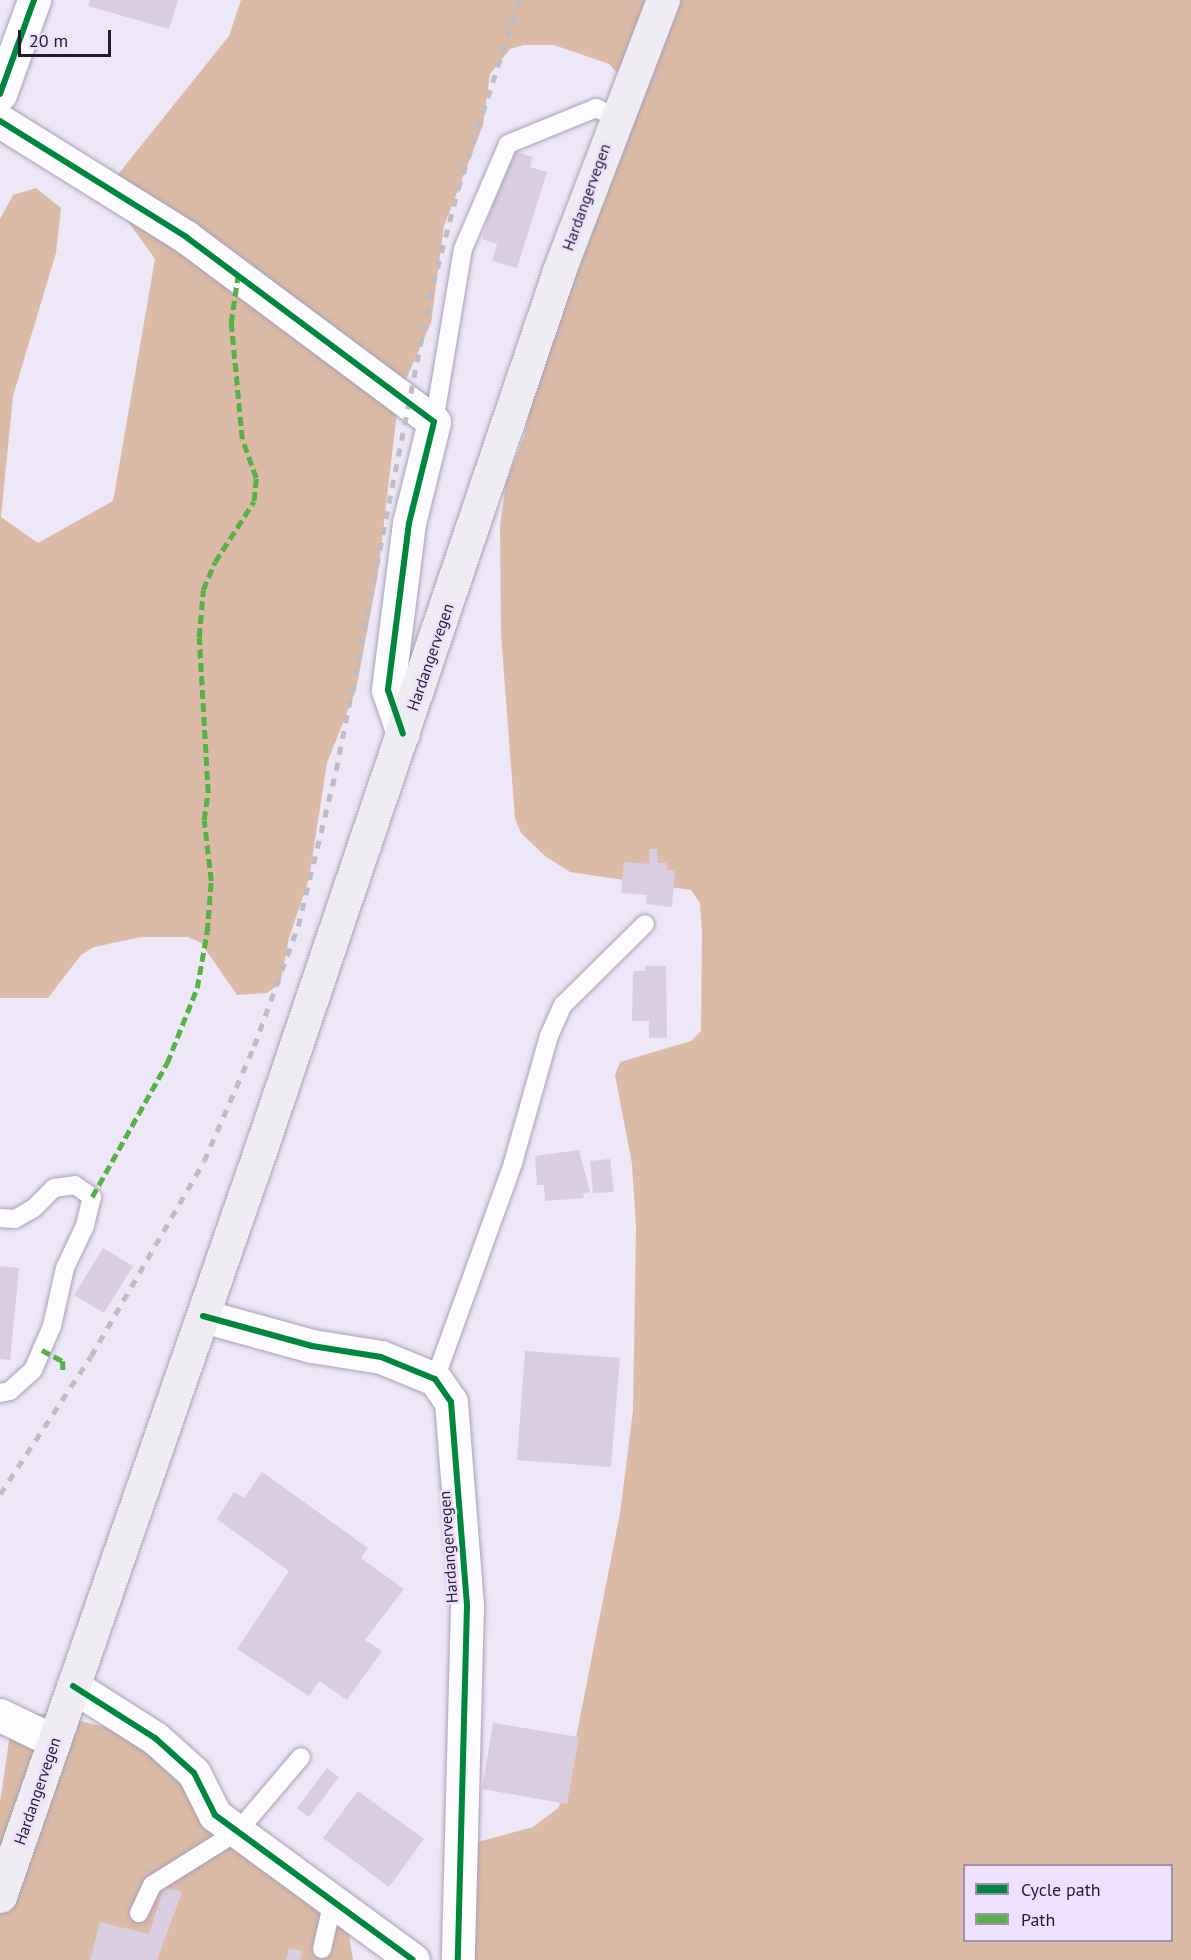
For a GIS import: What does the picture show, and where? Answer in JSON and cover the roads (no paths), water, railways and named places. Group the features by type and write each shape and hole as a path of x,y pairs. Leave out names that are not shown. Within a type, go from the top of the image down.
{"main road":[{"name":"Hardangervegen","path":"0,1896 203,1316 615,117 663,0"}],"street":[{"path":"0,94 34,0"},
{"path":"0,121 186,237 434,422 409,523 388,690 403,734"},
{"path":"203,1316 312,1346 381,1357 435,1379"},
{"name":"Hardangervegen","path":"435,1379 451,1402 467,1606 458,1960"},
{"path":"73,1686 155,1738 194,1773 215,1815 412,1960"},
{"path":"0,1715 54,1741"}],"lane":[{"path":"434,422 463,249 508,144 596,108 615,117"},
{"path":"435,1379 513,1163 549,1036 563,1005 645,924"},
{"path":"0,1218 15,1219 34,1208 54,1188 75,1185 92,1197 84,1228 65,1268 52,1326 33,1370 10,1391 0,1393"},
{"path":"139,1913 152,1885 238,1831 301,1757"},
{"path":"322,1949 333,1901"}],"railway":[{"path":"0,1494 91,1356 204,1161 254,1046 298,926 336,770 429,299 458,189 519,0"}]}
